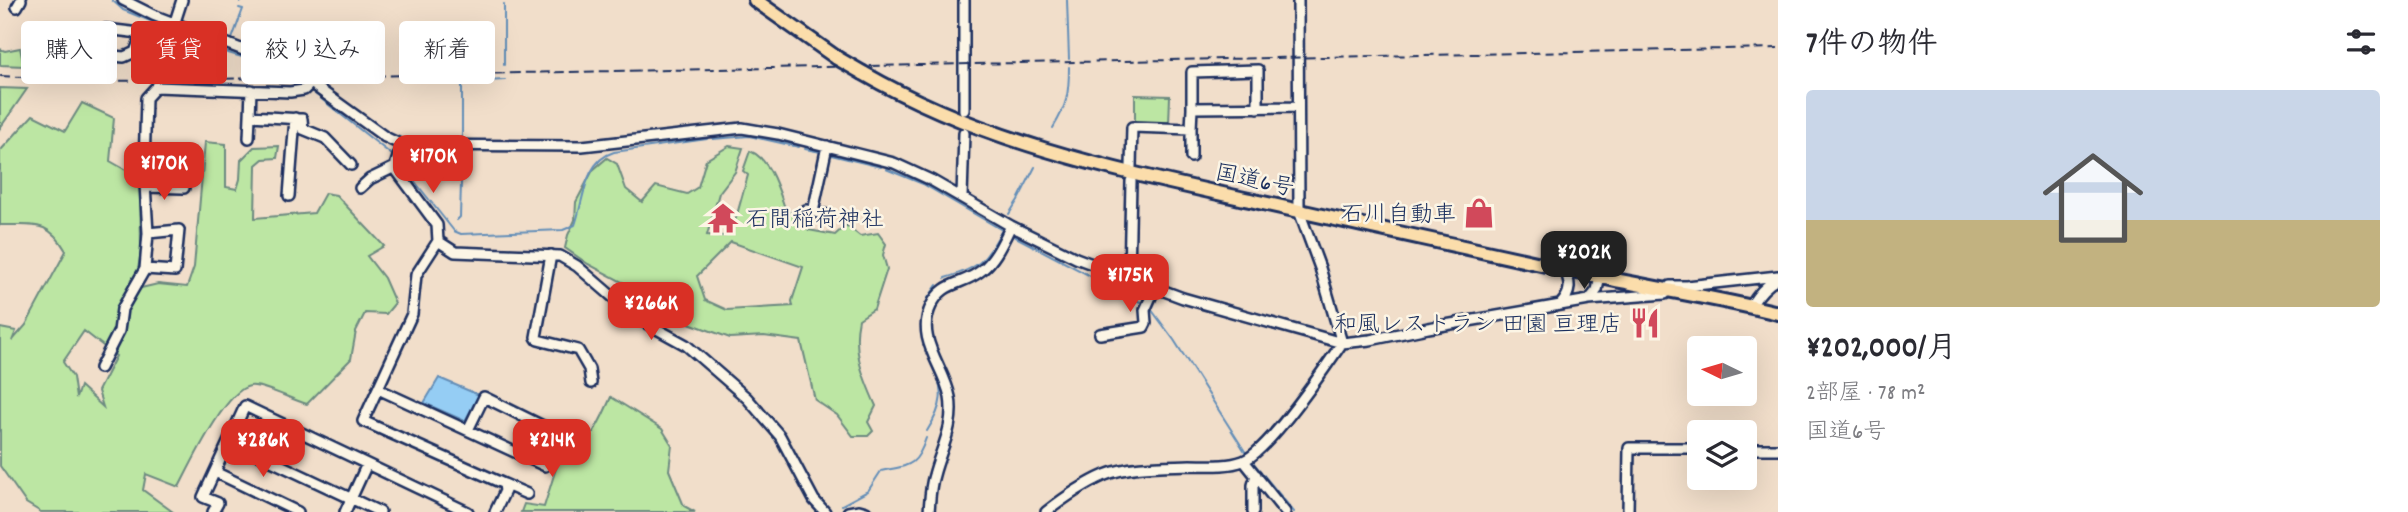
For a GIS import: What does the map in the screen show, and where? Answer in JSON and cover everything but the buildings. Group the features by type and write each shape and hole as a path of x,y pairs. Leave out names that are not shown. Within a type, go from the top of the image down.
{"highway":[{"name":"国道6号","path":"755,0 837,58 863,73 933,110 1002,137 1130,173 1565,270 1778,313"}],"street":[{"path":"123,0 159,21"},
{"path":"174,21 182,0"},
{"path":"964,0 964,110"},
{"path":"1046,512 1083,486 1107,474 1161,466 1244,461 1275,431 1342,342 1332,305 1298,211 1298,0"},
{"path":"171,28 159,38 145,38 139,42 135,52 124,57 100,54 96,48 99,33 106,29 156,35 171,28"},
{"path":"227,45 279,57 295,57 302,63 315,86 385,137 402,145 582,146 742,128 778,134 894,163 1076,258 1221,309 1342,342 1377,339 1589,300 1643,295 1688,295"},
{"path":"1191,157 1192,72 1258,70 1258,108"},
{"path":"100,368 119,331 122,309 145,269 148,233 145,187 146,98 152,90 156,87 290,92 315,86"},
{"path":"249,138 251,90"},
{"path":"1192,108 1298,107"},
{"path":"250,116 302,119 303,129 325,138 351,165"},
{"path":"289,196 295,118"},
{"path":"1132,167 1132,127 1191,129"},
{"path":"962,197 964,133"},
{"path":"360,188 370,179 396,167 402,145"},
{"path":"827,146 810,211 828,215"},
{"path":"396,167 437,225 438,241 416,275 412,314 363,421 527,494"},
{"path":"1129,278 1131,181"},
{"path":"145,187 184,188"},
{"path":"929,512 933,477 950,425 951,407 947,386 928,342 926,322 930,309 942,290 985,268 1011,226"},
{"path":"145,269 175,271 179,230 148,233"},
{"path":"438,241 455,252 551,255 564,257 577,266 638,318 686,345 747,398 780,436 814,500 825,512"},
{"path":"551,255 536,337 538,340 578,350 589,369 590,383"},
{"path":"1561,304 1567,298 1570,288 1565,270"},
{"path":"1589,300 1598,290 1600,277"},
{"path":"1643,286 1687,286 1778,278"},
{"path":"1749,307 1758,295 1778,278"},
{"path":"1100,334 1144,327 1145,310 1155,288"},
{"path":"379,389 545,466 559,434 484,397 468,430"},
{"path":"214,512 218,503 203,496 246,406 468,512"},
{"path":"229,441 380,512"},
{"path":"1628,512 1629,448 1687,448"},
{"path":"1757,449 1778,449"},
{"path":"1244,461 1284,512"},
{"path":"345,512 367,464"},
{"path":"215,472 298,512"},
{"path":"1253,512 1253,485 1256,475"},
{"path":"495,512 505,491 504,484"},
{"path":"848,512 866,512"}],"green space":[{"path":"20,48 21,66 0,65 0,49 5,51"},
{"path":"0,88 27,89 0,128"},
{"path":"1135,95 1170,96 1169,124 1135,123"},
{"path":"82,103 114,118 110,161 140,178 141,250 137,277 141,288 158,284 187,287 194,267 205,142 226,144 226,187 237,189 241,160 254,147 279,146 277,158 263,159 256,165 255,218 314,213 325,193 336,195 384,246 367,256 384,278 395,303 386,314 365,313 356,331 351,359 307,404 250,386 230,400 220,414 179,487 146,474 143,490 173,512 41,512 26,503 0,466 0,328 16,331 12,341 26,325 66,251 53,234 39,226 0,225 0,151 33,115 65,131","holes":["84,331 116,356 98,391 103,407 80,386 76,398 73,377 63,362"]},
{"path":"729,146 743,148 735,172 719,193 707,235 725,236 736,218 748,175 743,171 750,151 769,168 786,211 795,213 809,230 835,235 846,225 860,236 878,233 886,244 883,255 887,269 874,309 859,319 857,331 860,364 876,406 868,422 873,431 868,436 853,436 837,415 815,400 801,341 764,336 730,338 689,323 659,297 639,291 588,264 565,248 575,220 576,202 593,170 607,158 617,164 626,189 642,202 656,186 687,194 698,187 706,160","holes":["731,242 803,267 792,301 793,306 727,310 705,300 697,276"]},
{"path":"611,397 662,429 672,445 669,470 684,506 695,512 521,512 524,504 544,507 558,462 585,443 602,418"}],"water":[{"path":"439,378 479,395 465,421 424,403"}],"waterway":[{"path":"112,0 123,10 150,21"},
{"path":"1067,0 1069,59"},
{"path":"504,4 504,65"},
{"path":"232,39 243,9 239,8"},
{"path":"227,52 241,57"},
{"path":"1053,128 1066,99 1069,67"},
{"path":"495,81 505,80"},
{"path":"462,84 462,139"},
{"path":"310,90 392,155"},
{"path":"713,139 749,136 799,147"},
{"path":"401,164 454,231 461,234 563,230 575,225 591,172 604,157 614,152 707,139"},
{"path":"457,220 460,217 462,149"},
{"path":"805,149 821,152"},
{"path":"831,155 881,167"},
{"path":"1009,214 1035,167"},
{"path":"886,169 923,184 1002,230 980,262 945,278"},
{"path":"1012,235 1144,304"},
{"path":"923,313 928,298 937,285"},
{"path":"1151,309 1174,340 1246,453"},
{"path":"922,332 929,357"},
{"path":"927,431 939,406 941,391 933,364"},
{"path":"842,505 868,491 881,471 905,466 915,460 926,438"},
{"path":"1252,461 1294,512"}],"railway":[{"path":"0,76 113,81 1778,48"}],"place":[{"name":"石川自動車","path":"1479,213"},
{"name":"石間稲荷神社","path":"723,218"},
{"name":"和風レストラン 田園 亘理店","path":"1645,323"}]}
